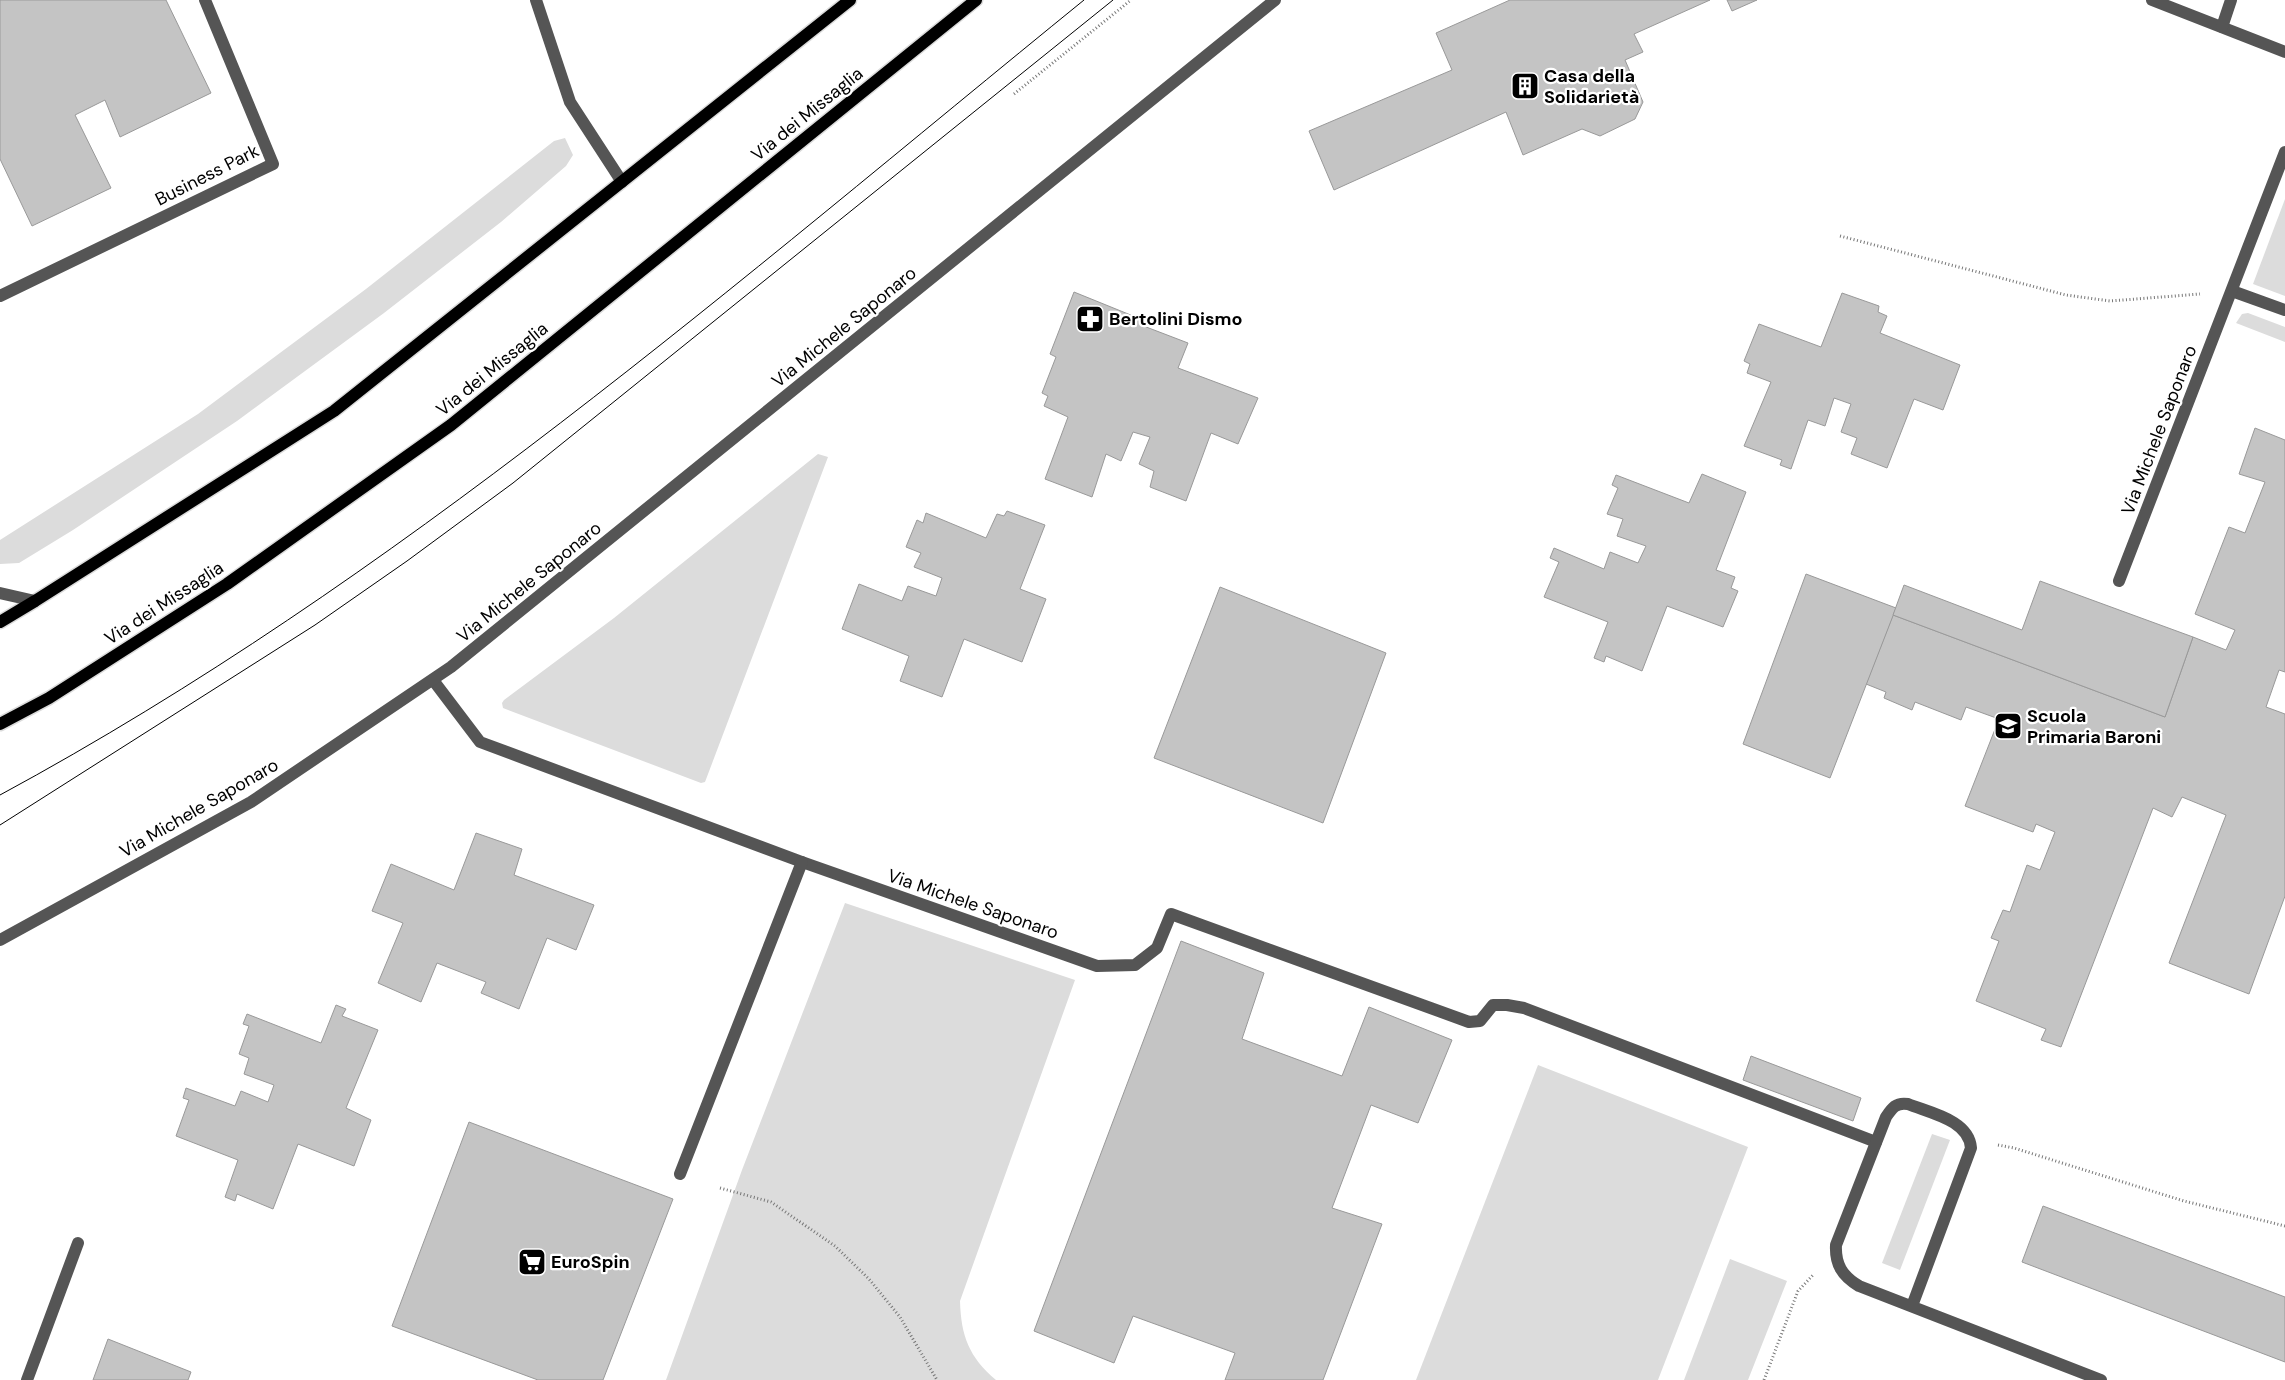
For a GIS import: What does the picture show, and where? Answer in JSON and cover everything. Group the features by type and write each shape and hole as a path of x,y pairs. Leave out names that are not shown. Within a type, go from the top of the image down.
{"main road":[{"path":"0,622 334,411 850,0"},
{"name":"Via dei Missaglia","path":"0,724 49,698 228,584 451,425 976,0"}],"street":[{"name":"Business Park","path":"0,296 274,164 206,0"},
{"path":"536,0 570,102 622,182"},
{"name":"Via Michele Saponaro","path":"0,940 251,802 433,680 1030,200 1275,0"},
{"path":"2152,0 2285,52"},
{"path":"2222,27 2231,0"},
{"name":"Via Michele Saponaro","path":"2119,581 2285,152"},
{"path":"2232,291 2285,310"},
{"path":"0,593 36,601"},
{"name":"Via Michele Saponaro","path":"433,680 480,742 802,862 1097,966 1135,965 1157,948 1171,914 1468,1022 1480,1020 1493,1005 1524,1008 1876,1142"},
{"path":"680,1174 802,862"},
{"path":"1912,1306 1970,1148 1970,1138 1958,1124 1902,1103 1895,1105 1890,1110 1836,1245 1836,1255 1842,1272 1854,1283 1912,1306 2101,1380"},
{"path":"26,1380 78,1242"}],"path":[{"path":"1014,94 1131,0"},
{"path":"1840,236 2066,295 2110,301 2201,294"},
{"path":"1970,1148 1998,1145 2014,1148 2184,1202 2285,1226"},
{"path":"720,1188 771,1202 834,1246 869,1279 900,1317 937,1380"},
{"path":"1764,1380 1798,1291 1808,1278 1838,1264"}],"shaded area":[{"path":"565,138 573,155 566,166 501,222 384,313 237,421 73,530 19,563 0,564 0,540 198,414 366,289 554,141"},
{"path":"2285,199 2285,296 2253,284"},
{"path":"2248,313 2285,327 2285,342 2236,323 2242,314"},
{"path":"818,454 828,457 705,782 701,783 503,708 502,703 504,700 614,618"},
{"path":"845,903 1075,980 960,1301 962,1325 968,1345 979,1363 996,1380 666,1380 742,1170"},
{"path":"1538,1065 1748,1147 1658,1380 1416,1380"},
{"path":"1932,1134 1950,1140 1900,1270 1882,1263"},
{"path":"1730,1259 1787,1281 1748,1380 1684,1380"}],"building":[{"path":"0,0 166,0 211,93 120,137 105,100 75,115 111,188 32,226 0,159"},
{"name":"Casa della Solidarietà","path":"1510,0 1710,0 1634,34 1643,52 1625,60 1643,102 1635,119 1600,136 1582,129 1523,155 1506,112 1334,190 1309,131 1452,70 1436,33"},
{"path":"1727,0 1757,0 1732,11"},
{"path":"1074,292 1143,320 1141,325 1188,343 1178,368 1258,398 1238,444 1211,433 1186,501 1150,487 1154,471 1139,464 1150,437 1133,432 1121,461 1106,454 1092,497 1045,479 1068,417 1044,406 1048,396 1042,393 1056,357 1050,354"},
{"path":"1842,293 1879,306 1878,312 1887,316 1880,333 1960,365 1943,410 1914,399 1887,468 1851,454 1857,438 1841,432 1851,404 1834,398 1825,426 1808,420 1791,469 1780,465 1782,460 1744,446 1771,382 1747,373 1750,364 1744,361 1759,324 1821,347"},
{"path":"2255,428 2285,440 2285,672 2279,670 2266,707 2285,714 2285,896 2249,994 2169,963 2226,815 2182,797 2172,817 2153,808 2061,1047 2041,1040 2046,1029 1976,1001 1999,941 1991,938 2003,910 2010,912 2027,865 2040,870 2055,832 2036,824 2033,832 1965,806 1999,719 1966,707 1961,720 1915,702 1912,710 1884,698 1886,692 1866,684 1893,615 2165,717 2193,637 2226,650 2235,630 2195,614 2229,527 2245,533 2265,482 2239,474"},
{"path":"1702,474 1746,492 1716,570 1735,577 1731,588 1738,591 1723,627 1667,606 1642,671 1606,656 1604,662 1594,658 1608,622 1544,597 1559,562 1550,558 1554,548 1604,569 1610,552 1638,563 1646,546 1617,536 1623,519 1607,514 1618,488 1612,485 1616,475 1689,503"},
{"path":"1007,511 1045,525 1020,589 1046,599 1022,662 964,639 942,697 900,681 909,656 842,629 859,584 902,601 908,586 936,596 942,578 914,567 921,553 906,547 917,520 923,523 926,513 986,538 997,514 1004,516"},
{"path":"1806,574 1896,608 1830,778 1743,744"},
{"path":"2040,581 2193,637 2165,717 1893,615 1904,585 2022,630"},
{"path":"1220,587 1386,653 1323,823 1154,758"},
{"path":"476,833 522,849 514,875 594,905 576,950 547,938 519,1009 481,993 486,982 437,963 421,1002 378,983 403,923 372,911 391,864 454,890"},
{"path":"1181,941 1264,973 1242,1039 1342,1076 1369,1007 1452,1040 1418,1123 1371,1105 1332,1208 1382,1224 1323,1380 1225,1380 1235,1353 1133,1316 1114,1363 1034,1331"},
{"path":"336,1005 346,1009 342,1016 378,1030 346,1108 371,1120 354,1166 298,1144 273,1209 237,1194 235,1201 225,1197 238,1160 176,1136 189,1100 183,1098 186,1088 235,1106 241,1091 268,1102 274,1085 244,1074 249,1058 239,1054 249,1026 243,1024 247,1014 321,1043"},
{"path":"1751,1056 1861,1098 1853,1121 1743,1080"},
{"name":"EuroSpin","path":"469,1122 673,1199 603,1380 538,1380 392,1326"},
{"path":"2043,1206 2285,1297 2285,1362 2022,1262"},
{"path":"108,1339 191,1372 188,1380 93,1380"}],"tram line":[{"path":"0,795 146,711 288,620 426,524 693,319 1084,0"},
{"path":"0,825 315,625 407,561 513,483 1113,0"}],"place":[{"name":"Casa della Solidarietà","path":"1525,86"},
{"name":"Bertolini Dismo","path":"1090,319"},
{"name":"Scuola Primaria Baroni","path":"2008,726"},
{"name":"EuroSpin","path":"532,1262"}]}
